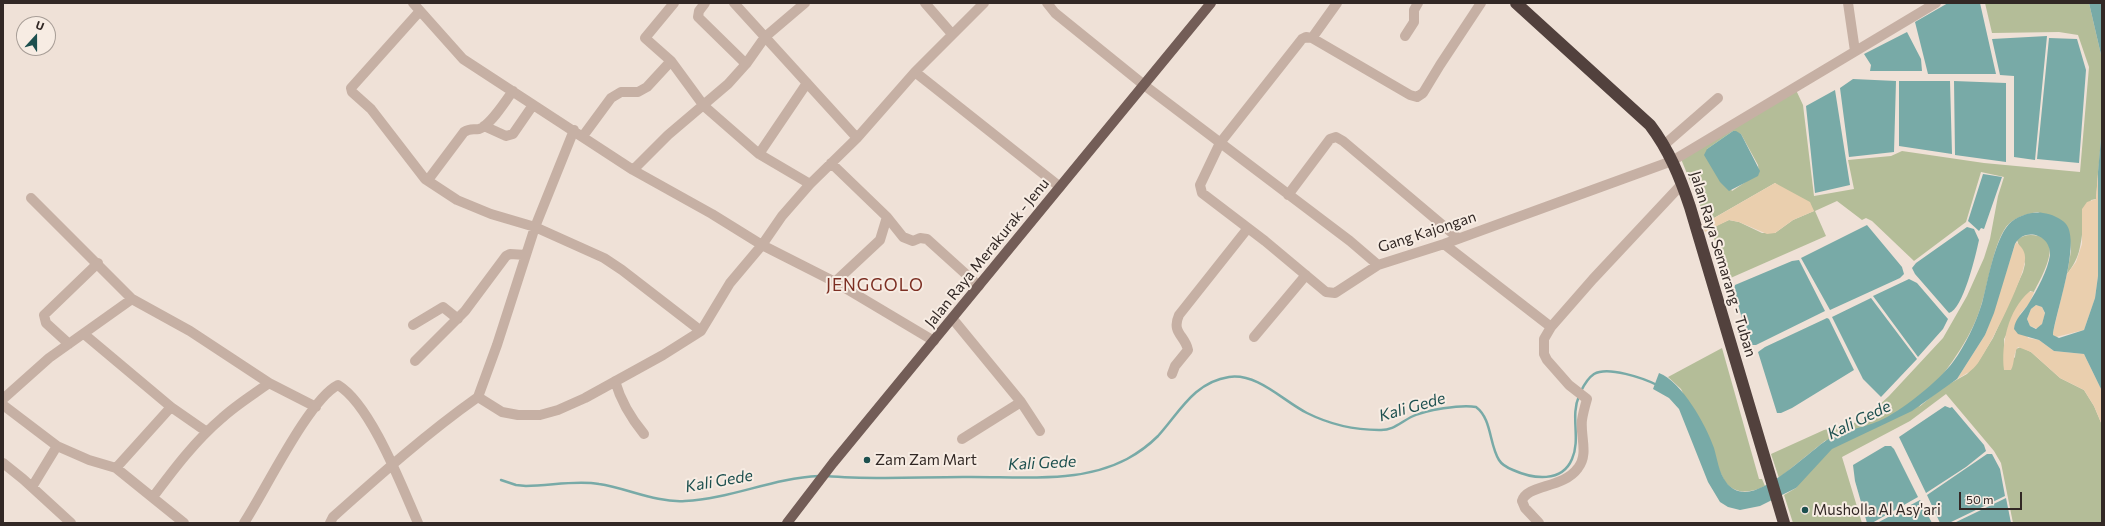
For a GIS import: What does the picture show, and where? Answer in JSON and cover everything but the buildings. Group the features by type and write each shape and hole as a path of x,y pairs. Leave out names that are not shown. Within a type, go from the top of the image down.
{"highway":[{"name":"Jalan Raya Semarang - Tuban","path":"1516,3 1650,125 1664,145 1682,184 1770,471 1784,523"}],"main road":[{"name":"Jalan Raya Merakurak - Jenu","path":"788,523 833,463 1211,3"}],"street":[{"path":"413,3 464,59 633,170 712,214 762,245 835,282 934,341"},
{"path":"674,3 645,38 671,61 704,106 759,154 810,184"},
{"path":"704,3 699,11 698,17 746,64"},
{"path":"734,3 857,138"},
{"path":"633,170 668,135 704,106 728,84 746,64 765,37 805,3"},
{"path":"925,3 952,34"},
{"path":"478,397 502,412 530,416 540,415 585,398 663,356 701,331 730,283 762,245 782,216 810,184 857,138 914,72 984,3"},
{"name":"Gang Kajongan","path":"1047,3 1055,13 1144,85 1378,265 1444,244 1672,161 1936,3"},
{"path":"1312,38 1337,3"},
{"path":"1405,36 1414,22 1414,10 1418,3"},
{"path":"1378,265 1335,293 1326,292 1248,228 1202,193 1200,190 1200,185 1220,143 1302,39 1306,37 1312,38 1410,95 1417,97 1423,93 1481,3"},
{"path":"1848,3 1856,50"},
{"path":"420,12 351,88 352,92 371,109 428,180 457,200 491,214 535,227 604,258 622,270 701,331"},
{"path":"583,136 611,98 621,92 638,92 647,87 671,61"},
{"path":"914,72 1060,187"},
{"path":"759,154 807,84"},
{"path":"428,180 464,132 470,128 479,129 489,123 513,92"},
{"path":"1664,145 1718,98"},
{"path":"484,126 506,136 513,134 533,105"},
{"path":"330,523 333,517 392,464 451,416 478,397 535,227 574,130"},
{"path":"1288,195 1330,139 1336,137 1343,141 1458,238"},
{"path":"831,163 887,217 903,237 913,241 920,238 927,239 979,286"},
{"path":"1539,523 1525,508 1522,501 1523,496 1530,490 1557,484 1570,477 1578,468 1584,453 1582,421 1587,399 1575,390 1544,354 1544,339 1551,327 1630,238 1682,184"},
{"path":"31,198 98,263 132,299 190,330 270,383 316,407"},
{"path":"835,282 880,240 887,217"},
{"path":"1172,374 1175,366 1188,350 1176,329 1176,322 1179,315 1248,228"},
{"path":"1444,244 1551,327"},
{"path":"415,361 458,318 506,256 510,254 526,255"},
{"path":"69,344 46,323 44,315 98,263"},
{"path":"1254,337 1306,275"},
{"path":"3,400 49,358 132,299"},
{"path":"413,325 442,306 458,318"},
{"path":"952,318 1021,402 1040,431"},
{"path":"84,334 171,407 207,432"},
{"path":"615,381 620,400 627,412 644,434"},
{"path":"153,497 176,466 207,432 223,417 270,383"},
{"path":"244,523 256,505 294,438 316,407 333,388 338,385 347,390 372,426 392,464 418,523"},
{"path":"962,440 1021,402"},
{"path":"3,405 57,446 89,460 116,468 184,523"},
{"path":"116,468 171,407"},
{"path":"32,487 57,446"},
{"path":"3,463 71,523"}],"green space":[{"path":"1985,3 2089,3 2102,59 2102,126 2096,199 2091,200 2084,221 2079,252 2075,262 2067,274 2071,251 2069,232 2038,212 2020,216 2006,227 1997,245 1982,302 1974,325 1960,350 1919,407 1942,388 1967,374 1978,362 1993,338 2023,272 2025,264 2017,240 2029,235 2046,239 2050,252 2045,270 2034,292 2030,291 2004,339 2004,370 2015,357 2016,349 2021,347 2031,352 2060,378 2084,390 2094,406 2102,425 2102,523 2013,523 2001,463 1994,451 1946,394 1910,421 1842,457 1862,523 1793,523 1784,495 1796,488 1826,440 1779,478 1771,454 1824,430 1862,421 1889,396 1943,338 1967,296 1984,258 1990,239 1998,196 2004,177 1981,172 1966,222 1914,261 1872,221 1866,218 1862,220 1837,201 1815,211 1826,236 1726,280 1711,228 1729,220 1739,222 1762,233 1775,233 1793,220 1814,211 1775,183 1707,222 1681,159 1796,90 1803,105 1814,196 1854,189 1848,160 1891,156 1902,151 1984,163 2080,172 2089,67 2078,35 2059,32 1992,33","holes":["1733,131 1741,134 1758,165 1759,173 1732,191 1707,149"]},
{"path":"1722,348 1759,479 1762,479 1765,486 1744,492 1734,489 1725,482 1681,389 1668,377"}],"sand":[{"path":"2098,172 2098,276 2095,298 2084,330 2056,337 2053,335 2053,332 2067,274 2076,262 2082,244 2082,209 2087,202 2096,199"},
{"path":"1775,183 1810,202 1814,211 1793,220 1775,233 1767,234 1739,222 1729,220 1705,232 1702,225"},
{"path":"2016,242 2020,245 2025,257 2024,266 2014,294 1978,363 1966,374 1957,379 1985,335"},
{"path":"2029,292 2034,292 2029,304 2020,314 2028,338 2039,340 2054,351 2084,354 2102,391 2102,425 2094,406 2084,390 2060,378 2031,352 2018,347 2015,352 2011,370 2004,370 2003,360 2005,339 2011,318 2022,299"},
{"path":"2036,305 2042,307 2045,314 2042,324 2038,329 2030,326 2027,319 2031,309"}],"water":[{"path":"1948,3 1980,3 1996,74 1928,74 1915,22"},
{"path":"2089,3 2102,3 2102,59"},
{"path":"1907,32 1921,59 1922,71 1870,71 1871,65 1864,54"},
{"path":"2047,36 2035,160 2014,157 2014,76 2000,75 1992,39"},
{"path":"2049,38 2077,39 2086,70 2079,163 2037,159"},
{"path":"1853,79 1896,81 1894,152 1849,157 1840,88"},
{"path":"1899,81 1950,81 1952,154 1899,146"},
{"path":"1954,81 2006,83 2006,162 1955,155"},
{"path":"1835,90 1850,185 1815,193 1806,106"},
{"path":"2102,126 2102,391 2084,354 2054,351 2039,340 2018,334 2014,329 2018,318 2029,303 2042,280 2049,261 2049,248 2046,242 2036,235 2030,234 2019,239 2015,244 1994,313 1985,335 1957,379 1912,411 1832,449 1796,488 1760,506 1740,510 1728,507 1720,502 1708,482 1679,409 1669,398 1653,389 1659,373 1676,385 1692,405 1705,428 1714,448 1718,465 1728,484 1732,488 1742,492 1754,490 1764,486 1786,472 1830,438 1888,417 1929,387 1947,370 1962,349 1977,318 1999,240 2009,224 2020,216 2030,213 2049,214 2066,224 2070,233 2071,246 2066,278 2053,335 2059,338 2084,330 2095,298 2098,276 2098,172","holes":["2036,305 2042,307 2045,313 2042,324 2036,329 2030,326 2027,319 2031,309"]},
{"path":"1733,131 1741,134 1760,171 1758,176 1729,191 1720,182 1704,155 1707,149"},
{"path":"1983,174 2002,177 1984,229 1981,228 1979,231 1968,221"},
{"path":"1867,225 1902,267 1904,274 1900,278 1830,310 1801,258"},
{"path":"1967,227 1974,229 1979,240 1964,292 1954,310 1949,313 1915,274 1912,268 1916,263"},
{"path":"1799,260 1825,311 1756,345 1752,345 1748,340 1734,290 1735,285 1792,261"},
{"path":"1909,279 1917,283 1948,319 1943,329 1918,357 1873,296"},
{"path":"1871,298 1917,359 1881,397 1863,379 1832,317"},
{"path":"1827,318 1829,319 1854,370 1792,408 1781,413 1777,413 1758,352 1765,347"},
{"path":"1945,406 1950,408 1952,407 1984,445 1986,451 1966,467 1926,493 1899,437"},
{"path":"1885,446 1891,446 1894,449 1918,497 1872,523 1867,523 1855,481 1853,465"},
{"path":"1987,454 1992,454 2000,469 2005,496 1949,523 1940,523 1927,495"},
{"path":"2006,498 2011,523 1954,523"},
{"path":"1920,500 1932,523 1877,523"}],"waterway":[{"name":"Kali Gede","path":"1581,391 1594,374 1608,371 1626,374 1657,385"},
{"name":"Kali Gede","path":"826,476 877,478 1026,478 1068,476 1088,473 1127,459 1143,449 1158,436 1188,400 1206,385 1229,377 1240,377 1260,383 1298,408 1315,417 1342,426 1361,429 1384,430 1396,426 1417,414 1453,407 1476,407 1485,418 1493,447 1499,460 1505,466 1521,473 1538,477 1546,477 1561,472 1567,467 1572,459 1576,444 1575,411 1579,396"},
{"name":"Kali Gede","path":"501,480 516,485 526,486 572,483 599,484 652,498 685,501 718,497 785,480 819,476"}],"place":[{"name":"Zam Zam Mart","path":"867,460"},
{"name":"Musholla Al Asy'ari","path":"1805,510"}],"district":[{"name":"JENGGOLO","path":"875,285"}]}
